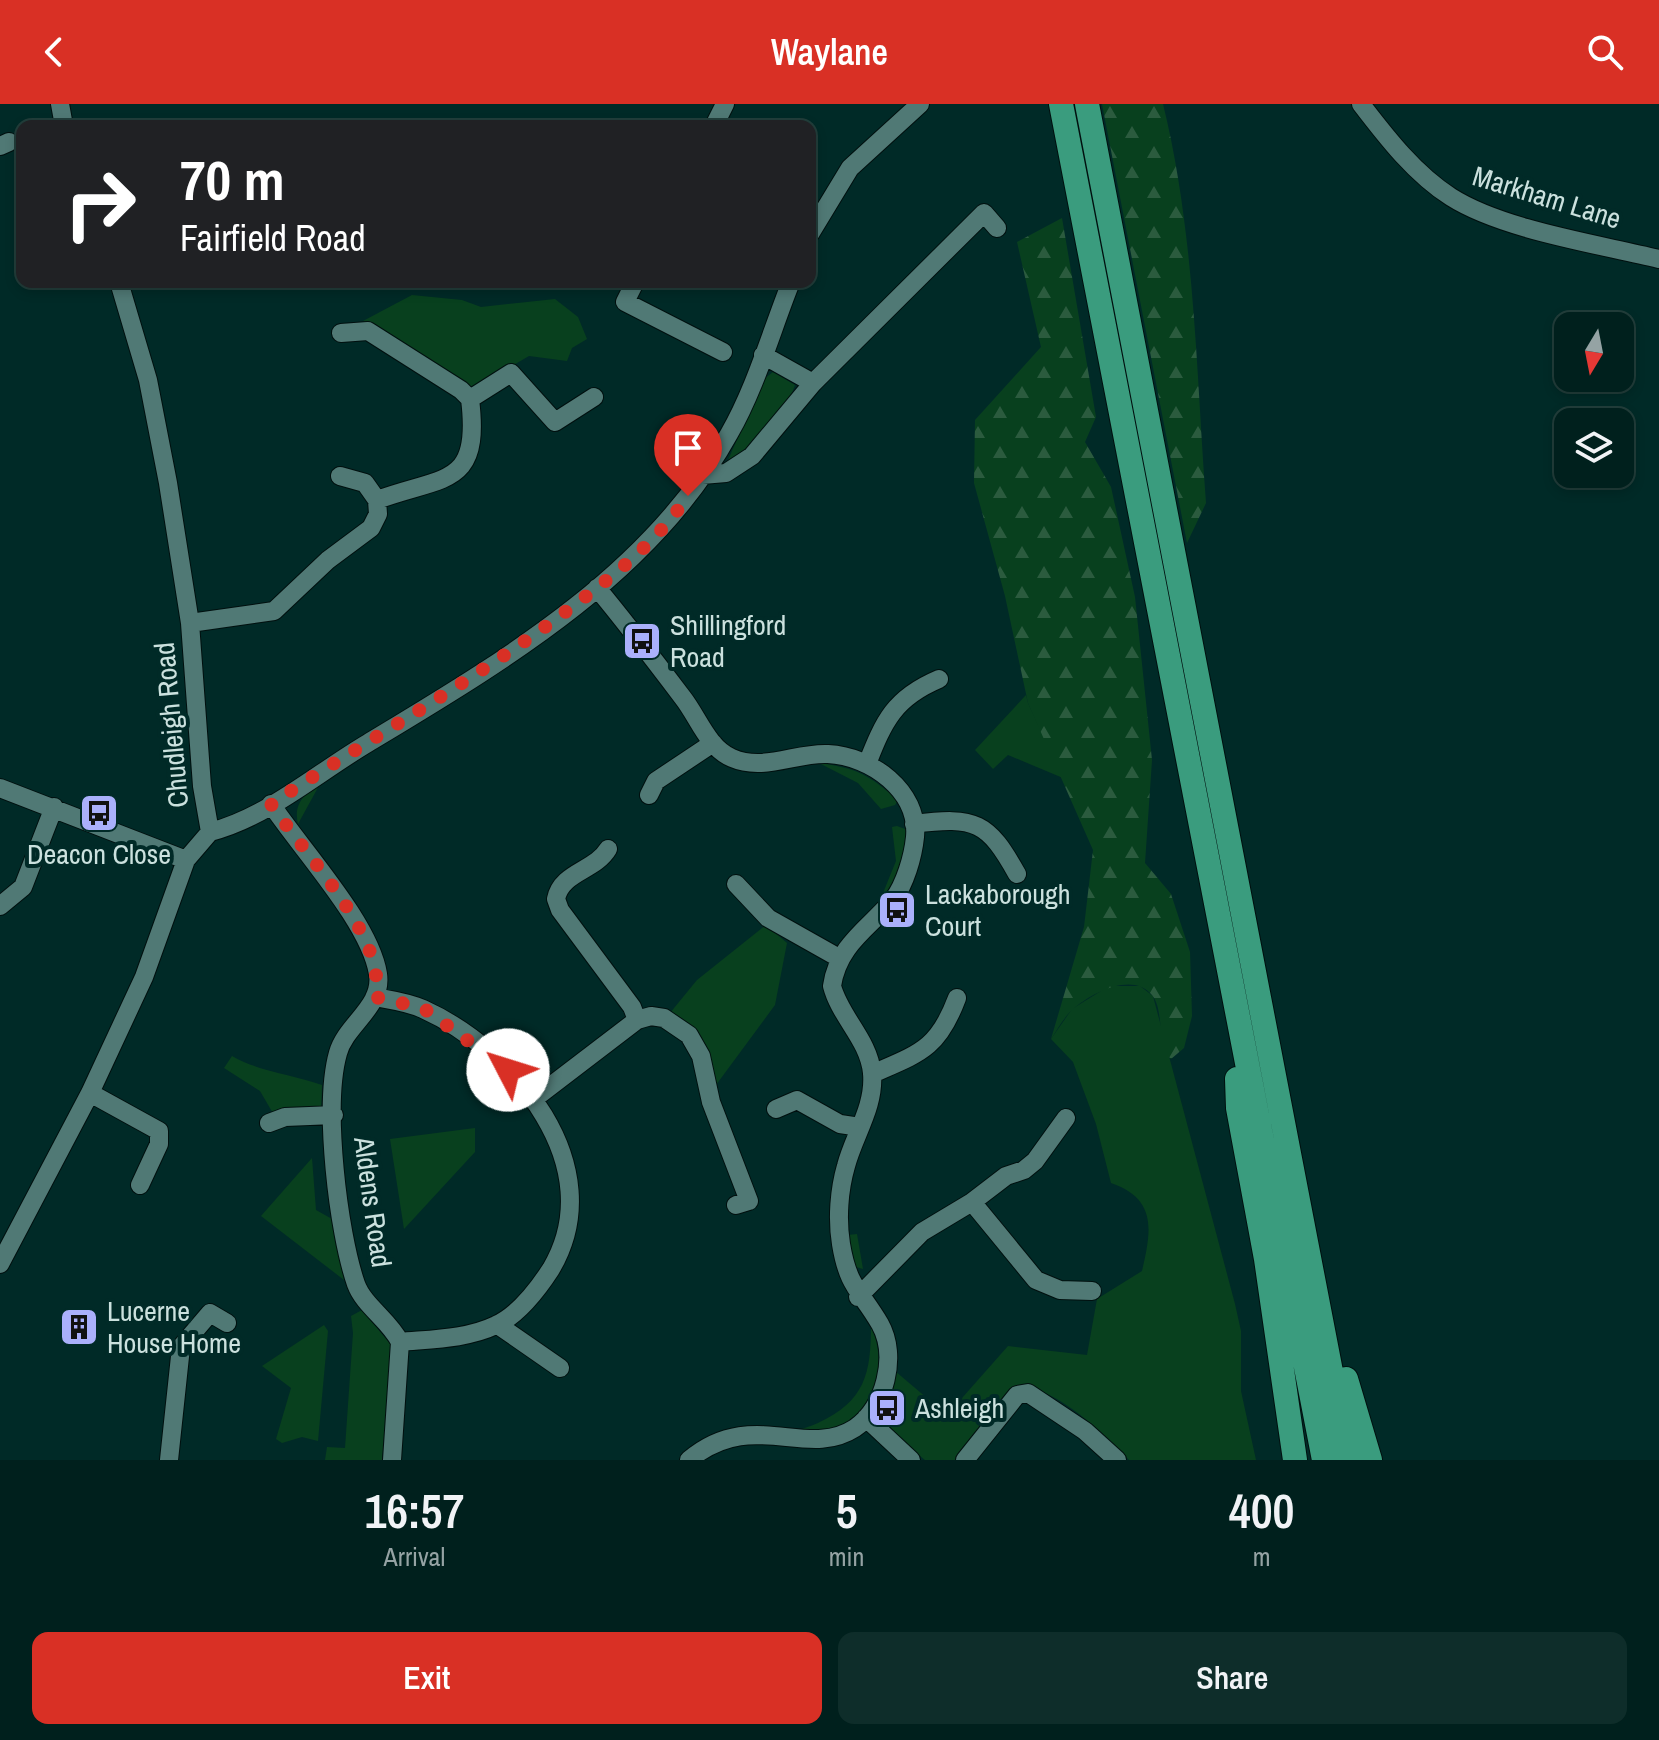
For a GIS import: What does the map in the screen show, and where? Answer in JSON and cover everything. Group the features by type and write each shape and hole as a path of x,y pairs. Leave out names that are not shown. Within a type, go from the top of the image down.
{"highway":[{"path":"1061,104 1324,1460"},
{"path":"1087,104 1348,1460"},
{"path":"1232,993 1238,1108 1266,1259 1295,1460"},
{"path":"1316,1285 1370,1460"}],"street":[{"path":"816,218 850,168 920,104"},
{"name":"Markham Lane","path":"1361,104 1401,153 1452,198 1484,214 1659,259"},
{"path":"702,475 726,473 752,456 813,383 984,213 997,228"},
{"name":"Chudleigh Road","path":"0,1264 90,1093 144,977 186,860 210,832 202,786 190,623 148,380 121,288"},
{"path":"632,288 625,302 723,352"},
{"path":"210,832 248,820 471,680 597,588 673,518 729,435 789,288"},
{"path":"341,333 368,331 470,399"},
{"path":"763,355 813,383"},
{"path":"470,399 511,373 555,422 594,397"},
{"path":"377,500 459,470 471,451 470,399"},
{"path":"190,623 274,611 328,560 371,528 378,514 377,500 365,483 340,476"},
{"path":"597,588 685,700 713,743 727,755 743,762 791,760 827,754 867,764 903,793 913,811 913,849 901,889 839,958 832,986 863,1046 872,1074 871,1095 846,1165 839,1217 843,1257 858,1297 880,1325 887,1350 883,1389 866,1418 845,1434 815,1441 768,1434 735,1437 706,1447 689,1460"},
{"path":"867,764 882,727 895,707 913,690 939,679"},
{"path":"649,795 656,781 713,743"},
{"path":"0,788 186,860"},
{"path":"271,804 363,935 378,972 375,997 409,1004 439,1017 491,1056 535,1098 564,1156 568,1193 564,1231 560,1250 542,1282 498,1325 457,1336 400,1342 392,1460"},
{"path":"0,906 23,887 54,807"},
{"path":"914,824 955,822 980,827 995,836 1017,874"},
{"path":"608,849 602,860 562,883 556,899 574,929 632,1007 637,1020"},
{"path":"736,884 768,918 839,958"},
{"name":"Aldens Road","path":"375,997 350,1030 337,1056 334,1115 338,1190 357,1286 393,1327 400,1342"},
{"path":"872,1074 913,1056 940,1037 957,998"},
{"path":"535,1098 637,1020 659,1016 678,1025 689,1035 701,1056 711,1102 749,1201 736,1205"},
{"path":"776,1109 794,1091 840,1124 860,1127"},
{"path":"90,1093 159,1131 159,1144 140,1185"},
{"path":"269,1123 285,1117 334,1115"},
{"path":"858,1297 922,1232 972,1202 1006,1176 1024,1170 1035,1161 1066,1118"},
{"path":"972,1202 1036,1280 1060,1290 1092,1291"},
{"path":"169,1460 181,1347 206,1309 227,1323"},
{"path":"498,1325 560,1368"},
{"path":"965,1460 1017,1395 1028,1393 1085,1431 1117,1460"},
{"path":"866,1418 911,1460"},
{"path":"815,1441 816,1460"}],"green space":[{"path":"1102,104 1163,104 1174,153 1193,302 1206,503 1187,543"},
{"path":"1062,218 1096,417 1085,442 1111,487 1135,597 1152,760 1145,863 1171,894 1190,952 1192,1016 1184,1048 1171,1059 1164,1046 1156,1002 1144,988 1134,985 1112,987 1081,1003 1067,1016 1051,1039 1084,927 1093,850 1028,703 1005,596 974,483 975,420 1041,347 1017,242"},
{"path":"412,295 462,300 481,307 555,299 578,317 587,339 572,348 567,361 529,356 472,389 363,321"},
{"path":"773,372 795,385 791,395 759,439 728,460 764,379"},
{"path":"1026,695 1063,778 1008,755 993,769 975,750"},
{"path":"819,763 862,774 898,800 895,805 881,809 858,783"},
{"path":"321,782 298,824 299,805 305,795"},
{"path":"892,827 908,830 901,873 885,899 881,898 896,861"},
{"path":"766,925 787,943 775,1005 716,1085 670,1013 697,980"},
{"path":"1109,986 1140,986 1153,996 1241,1331 1241,1391 1256,1460 1129,1460 1094,1426 1063,1403 1034,1389 1021,1388 957,1460 925,1460 879,1423 889,1406 895,1371 947,1415 1008,1346 1087,1355 1097,1299 1142,1271 1148,1243 1148,1218 1137,1198 1111,1183 1096,1124 1073,1062 1051,1039 1072,1009"},
{"path":"232,1056 254,1066 322,1085 321,1113 274,1115 260,1091 224,1068"},
{"path":"475,1128 475,1152 404,1229 390,1139"},
{"path":"312,1158 316,1210 332,1219 344,1280 261,1216"},
{"path":"857,1234 863,1269 856,1267 848,1235"},
{"path":"362,1310 392,1346 382,1460 325,1460 327,1447 345,1448 353,1333 351,1316"},
{"path":"324,1325 328,1331 318,1441 302,1437 282,1443 276,1439 291,1388 262,1366"},
{"path":"871,1325 876,1338 879,1369 872,1399 864,1411 839,1428 795,1432 834,1414 855,1395 867,1372"}],"place":[{"name":"Shillingford Road","path":"642,641"},
{"name":"Deacon Close","path":"99,813"},
{"name":"Lackaborough Court","path":"897,910"},
{"name":"Lucerne House Home","path":"79,1327"},
{"name":"Ashleigh","path":"887,1408"}],"route":[{"path":"508,1070 456,1029 423,1008 375,997 379,984 378,972 363,935 271,804 471,680 597,588 638,554 673,518 688,496"}]}
